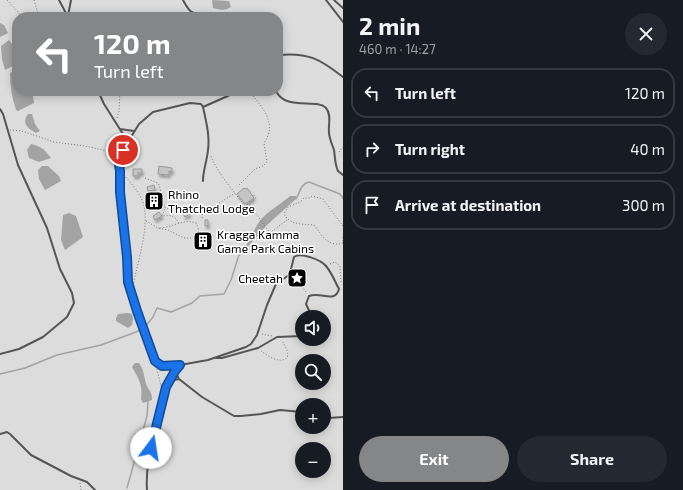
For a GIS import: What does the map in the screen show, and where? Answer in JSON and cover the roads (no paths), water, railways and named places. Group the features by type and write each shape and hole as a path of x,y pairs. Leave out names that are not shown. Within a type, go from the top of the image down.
{"lane":[{"path":"59,0 65,12"},
{"path":"69,12 71,0"},
{"path":"183,0 188,9 192,12"},
{"path":"326,0 343,22"},
{"path":"334,0 343,8"},
{"path":"283,55 303,54 325,63 343,77"},
{"path":"100,96 128,142"},
{"path":"203,107 228,96"},
{"path":"279,96 299,104 321,105 325,108 328,113 329,133 334,153 339,171 343,175"},
{"path":"203,182 203,170 208,150 208,127 203,107 200,104 190,103 153,112 147,116 134,131 123,150 118,154 128,282 155,361 162,366 180,365 216,358 251,344 258,332 276,284 288,275 291,270 292,260 296,256 306,256 326,266 339,289 339,292 334,297 317,294 309,296 306,304 309,310"},
{"path":"0,109 8,129 18,165 47,228 60,269 72,293 74,303 67,317 43,337 24,346 0,354"},
{"path":"120,129 134,131"},
{"path":"216,358 222,358 253,348 258,348 276,337 295,336"},
{"path":"251,344 253,348"},
{"path":"148,490 146,480 149,459 162,403 169,381 180,365"},
{"path":"175,371 179,379 202,397 234,416 261,414 280,410 295,411"},
{"path":"169,381 179,379"},
{"path":"331,418 343,417"},
{"path":"0,434 7,432 31,455 87,482 95,490"}],"waterway":[{"path":"296,199 302,187 309,182 340,194 343,198"},
{"path":"0,374 25,368 57,355 101,345 136,332 144,328 153,317 157,308 171,312 192,303 200,296 224,294 231,280 238,258"},
{"path":"127,488 147,416 148,401"}],"place":[{"name":"Rhino Thatched Lodge","path":"154,201"},
{"name":"Kragga Kamma Game Park Cabins","path":"203,241"},
{"name":"Cheetah","path":"297,278"}]}
